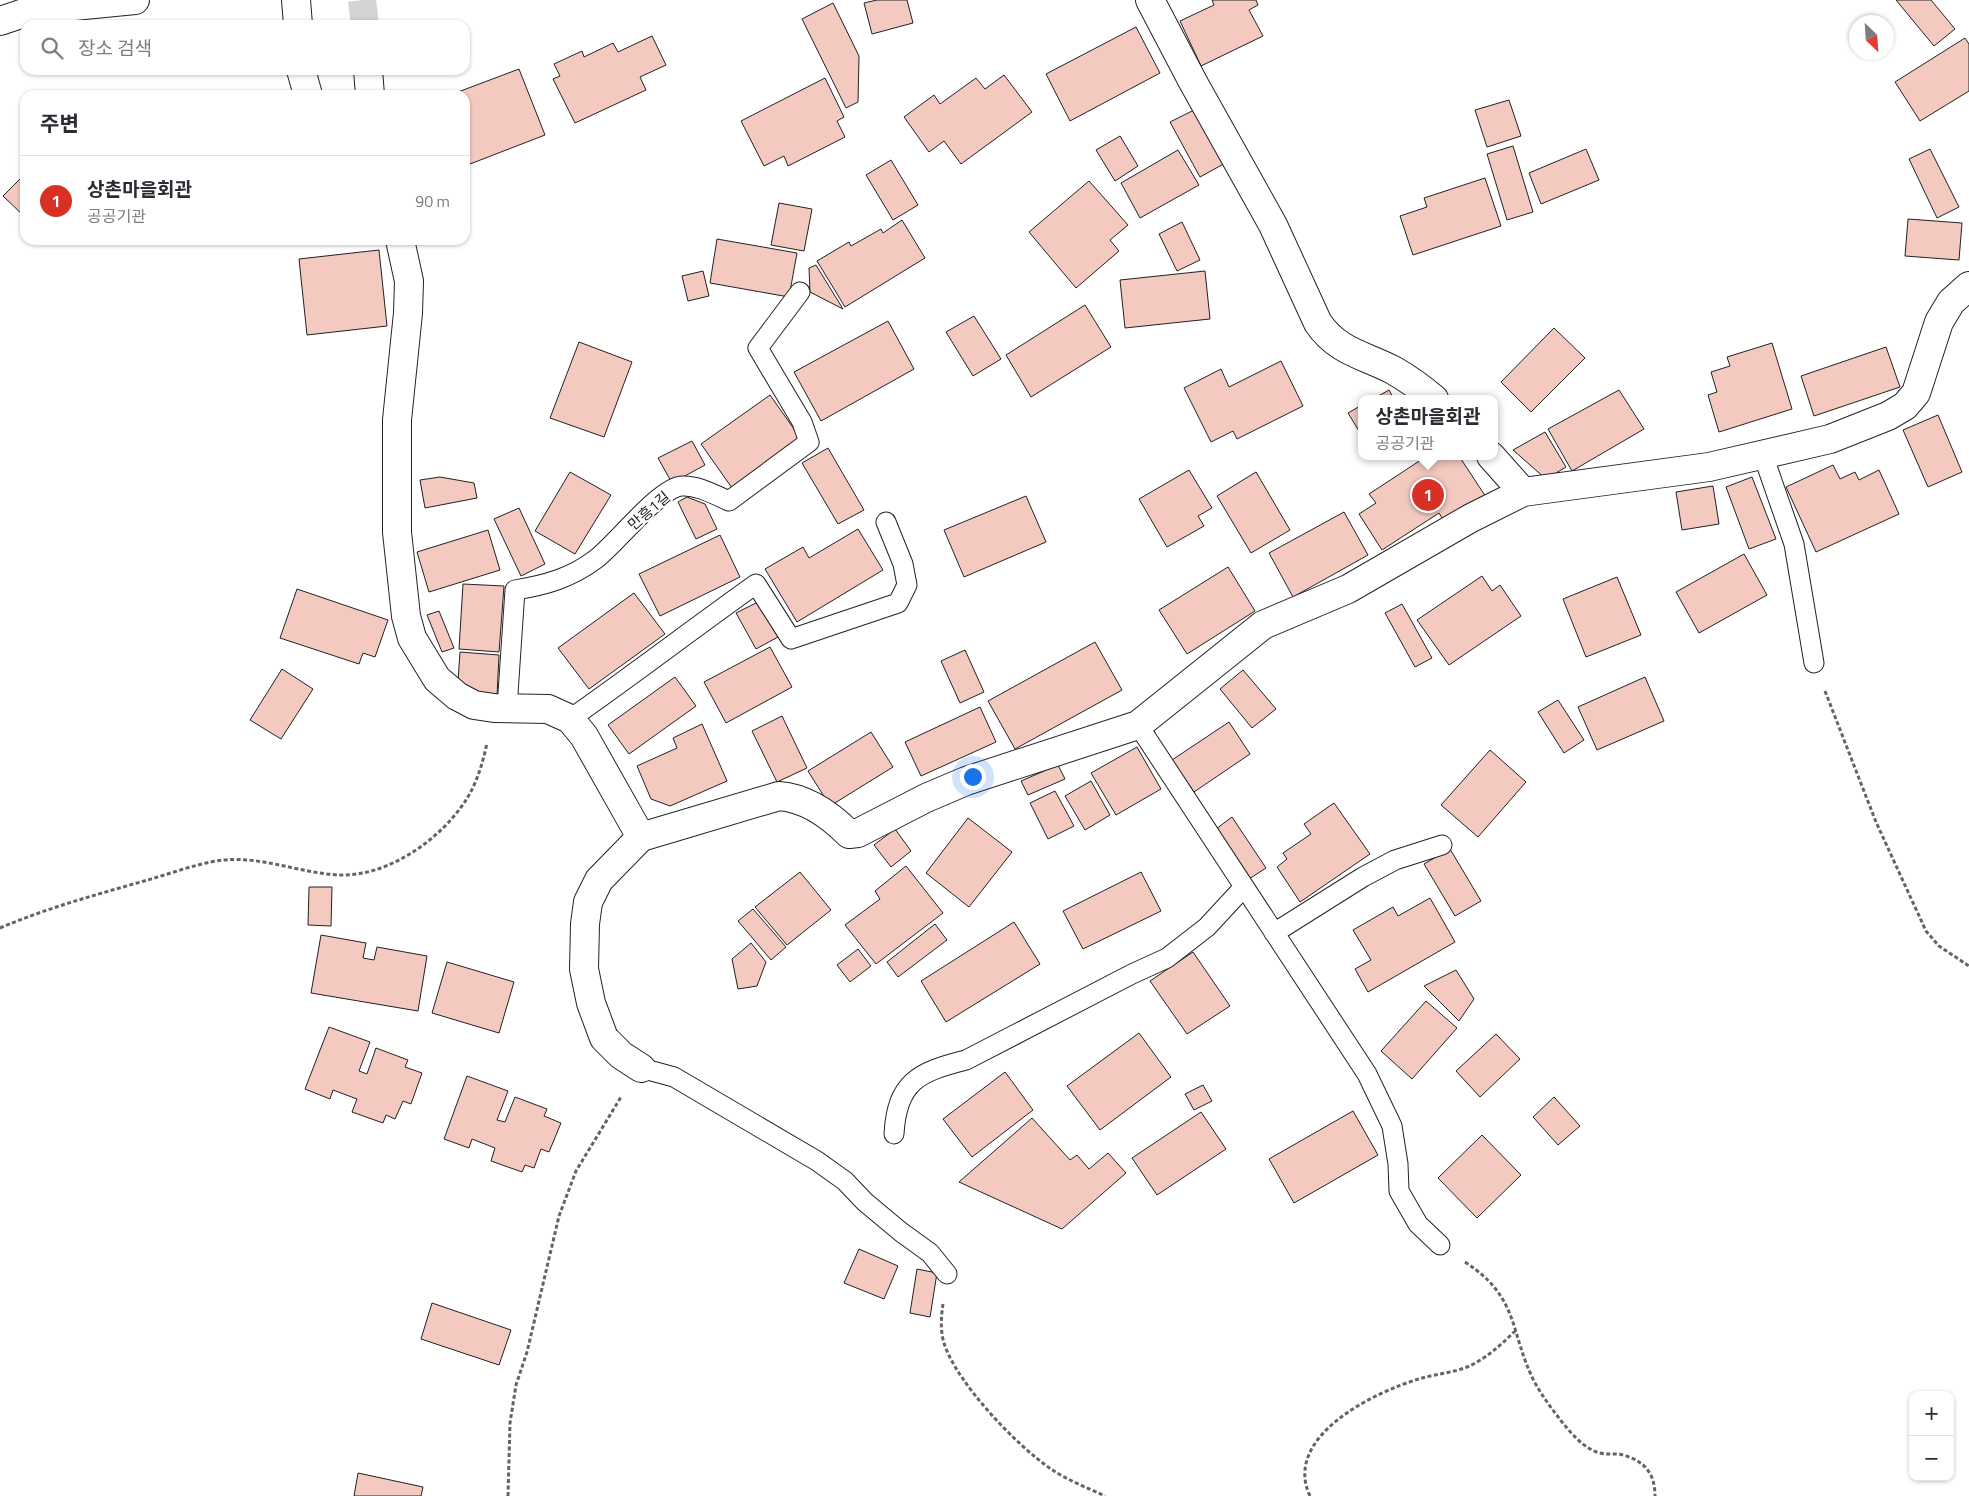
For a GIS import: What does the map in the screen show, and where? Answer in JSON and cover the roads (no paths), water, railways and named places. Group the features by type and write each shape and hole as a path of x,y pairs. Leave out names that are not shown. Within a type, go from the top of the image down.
{"street":[{"path":"0,21 33,10 135,0"},
{"path":"296,0 298,20"},
{"path":"1150,0 1193,82 1273,225 1318,323 1328,336 1346,349 1392,370 1428,395"},
{"path":"302,75 307,90"},
{"path":"368,75 370,90"},
{"path":"401,245 409,280 408,313 396,420 397,532 406,616 412,638 437,679 457,696 474,705 501,708 548,709 570,719 584,736 641,837"},
{"path":"641,1068 621,1055 604,1038 591,1003 584,969 585,924 588,902 599,880 641,837 779,796 793,797 804,802 824,812 849,834 858,833 926,798 966,781 1138,725 1263,625 1348,590 1463,523 1523,492 1709,467 1830,440 1881,419 1906,406 1916,393 1939,322 1951,302 1969,286"},
{"path":"1495,460 1523,492"}],"lane":[{"name":"만흥1길","path":"501,708 515,590 541,586 568,578 597,559 665,493 681,486 699,488 730,501 809,442 802,422 758,348 800,292"},
{"path":"1763,455 1794,544 1814,663"},
{"path":"570,719 645,667 699,624 756,584 791,639 898,602 907,585 903,564 886,522"},
{"path":"1138,725 1367,1074 1392,1126 1398,1164 1399,1192 1418,1224 1440,1245"},
{"path":"1274,933 1363,877 1395,860 1442,845"},
{"path":"894,1134 895,1116 900,1097 908,1085 943,1066 966,1060 1132,974 1167,958 1207,927 1244,887"},
{"path":"641,1068 674,1077 817,1161 845,1181 864,1202 930,1253 948,1274"}],"tunnel":[{"path":"362,0 364,20"}],"place":[{"name":"상촌마을회관","path":"1428,495"}]}
